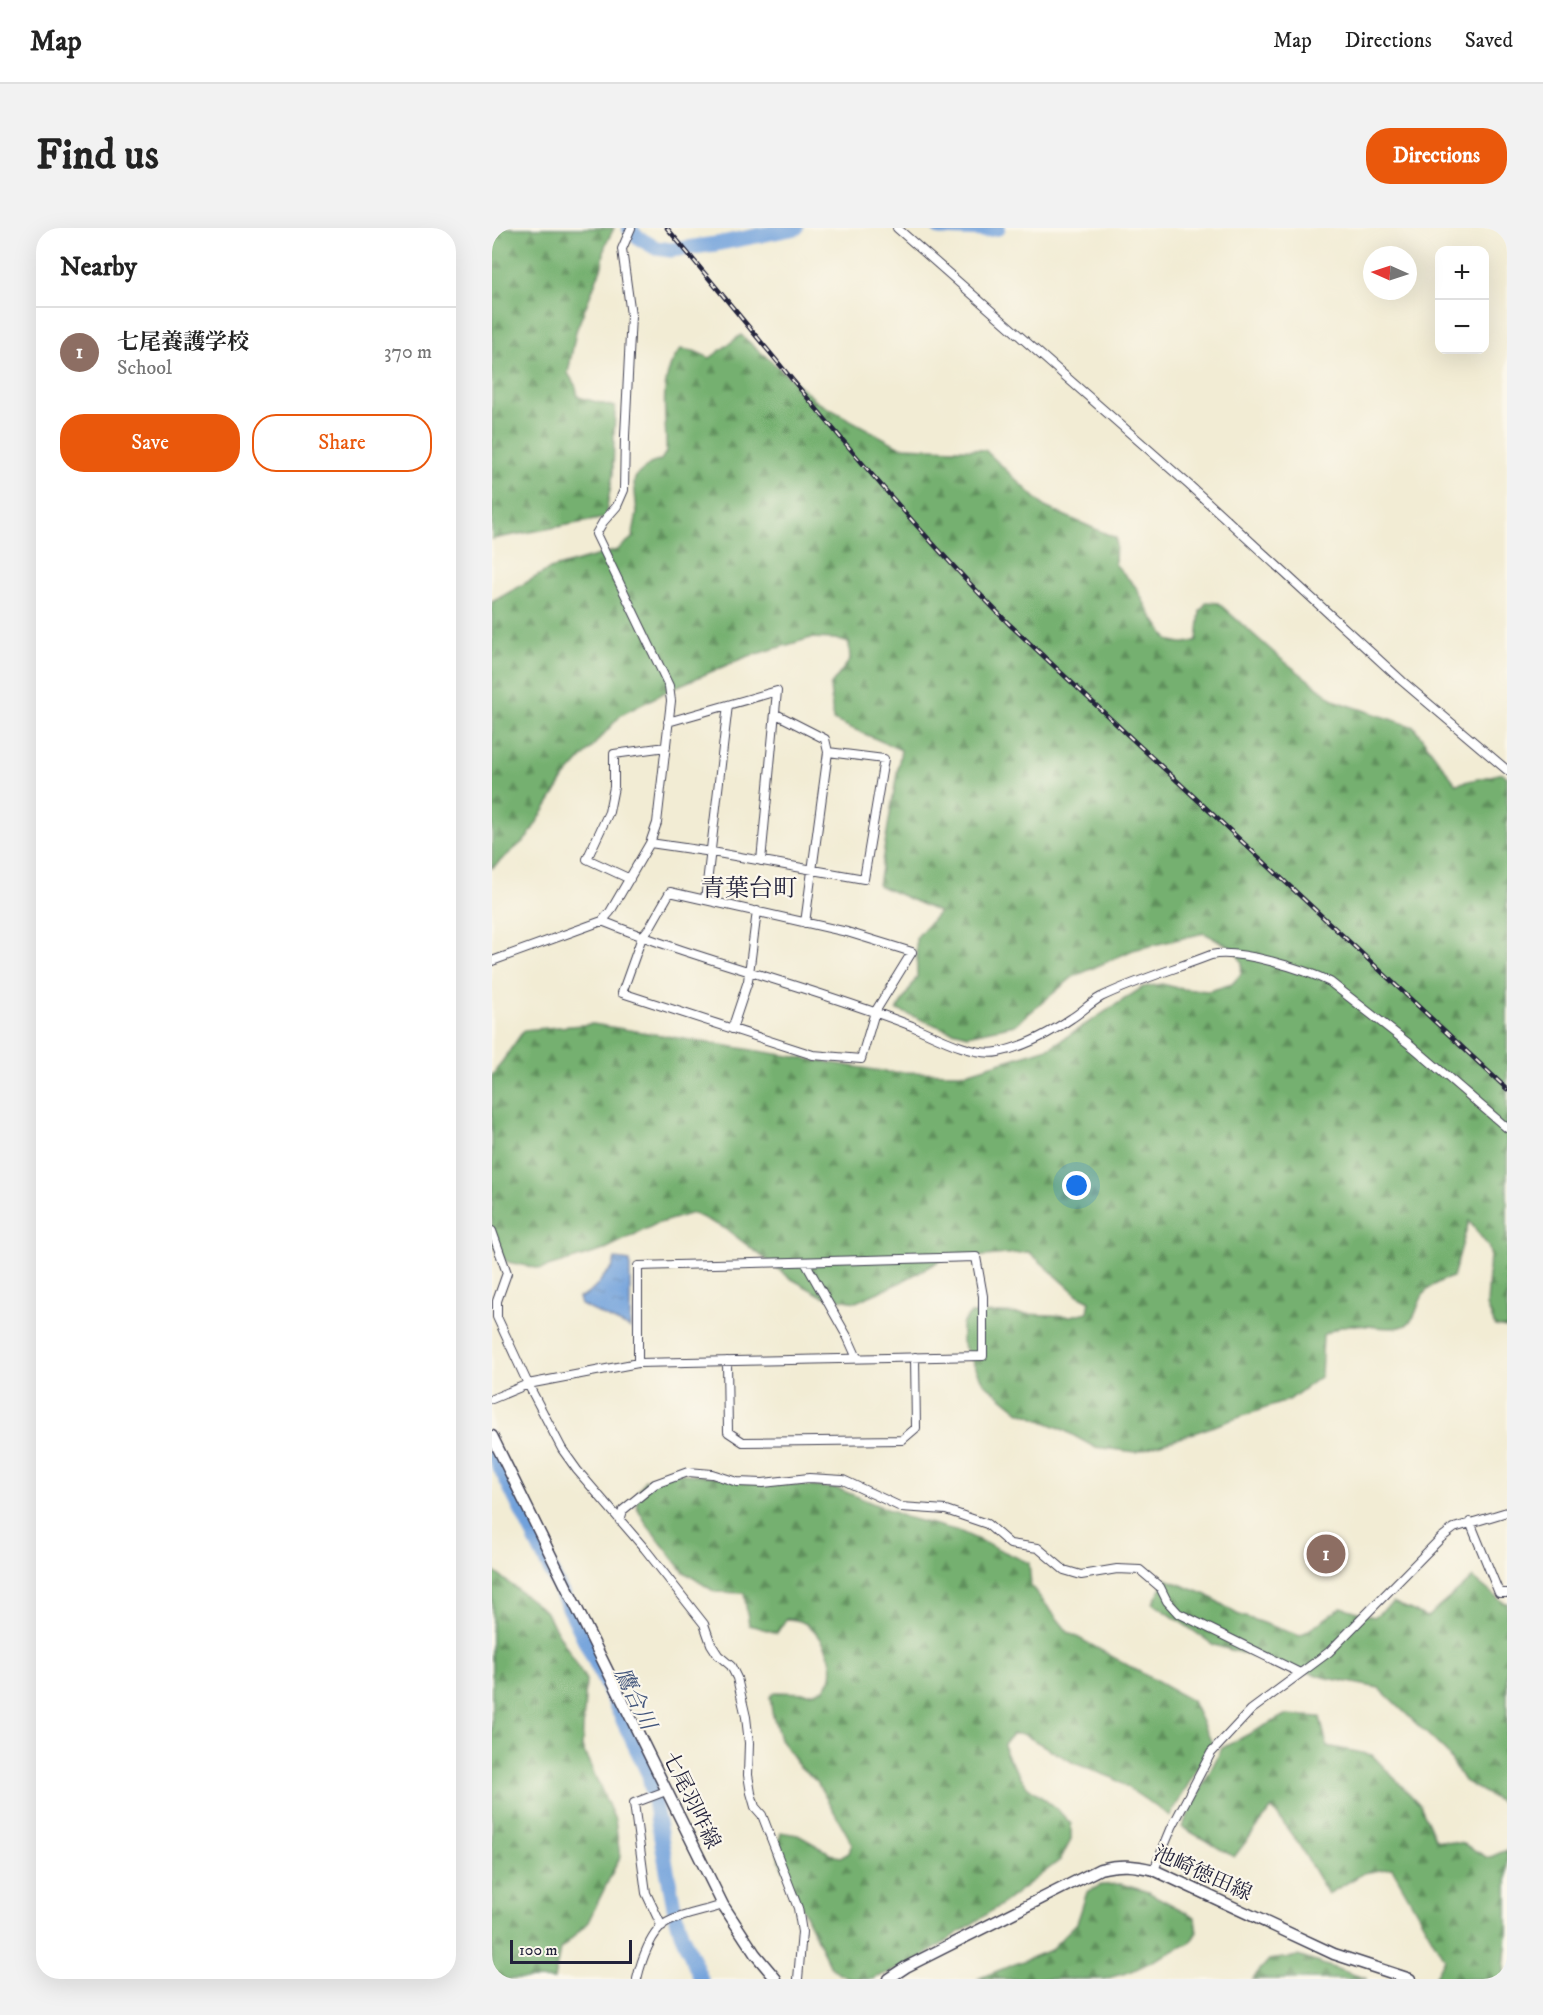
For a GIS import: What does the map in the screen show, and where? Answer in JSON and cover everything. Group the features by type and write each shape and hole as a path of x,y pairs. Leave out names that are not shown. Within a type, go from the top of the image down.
{"main road":[{"name":"七尾羽咋線","path":"492,1436 723,1905 755,1954 776,1979"},
{"name":"池崎徳田線","path":"888,1979 906,1966 1100,1869 1117,1864 1133,1864 1154,1870 1334,1954 1410,1979"}],"street":[{"path":"897,228 1189,485 1402,681 1507,770"},
{"path":"492,961 602,921 610,912 651,843 657,823 671,701 669,686 596,534 617,506 624,490 631,315 622,249 630,231"},
{"path":"668,722 777,691 761,861"},
{"path":"705,900 728,705"},
{"path":"776,714 825,739 828,752 805,923"},
{"path":"630,879 587,859 609,812 614,787 614,754 666,747"},
{"path":"651,843 864,879 884,759 828,752"},
{"path":"670,892 705,900 847,932 912,952 875,1012 861,1059 813,1055 622,993 642,937 670,892"},
{"path":"732,1029 750,972 757,911"},
{"path":"602,921 642,937 875,1012 976,1052 995,1053 1012,1049 1042,1036 1074,1017 1090,1004 1117,990 1211,955 1221,953 1251,957 1317,975 1330,982 1413,1047 1507,1128"},
{"path":"492,1231 507,1273 497,1301 496,1313 528,1384 562,1449 704,1624 711,1644 718,1655 731,1666 737,1678 746,1717 749,1743 748,1775 751,1793 755,1807 762,1815 798,1908 802,1932 798,1979"},
{"path":"492,1399 528,1384 638,1363 983,1356 983,1296 976,1257 638,1266 638,1363"},
{"path":"805,1262 857,1358"},
{"path":"727,1361 728,1432 743,1442 903,1440 916,1428 915,1357"},
{"path":"620,1521 623,1510 655,1484 688,1472 712,1474 737,1482 763,1483 808,1478 843,1480 901,1507 946,1510 987,1524 1011,1544 1038,1548 1064,1570 1081,1575 1117,1569 1140,1570 1160,1587 1167,1601 1178,1613 1300,1672"},
{"path":"1154,1870 1172,1827 1211,1753 1251,1710 1329,1652 1440,1538 1454,1528 1507,1512"},
{"path":"1470,1522 1499,1593 1507,1593"},
{"path":"662,1927 646,1893 634,1803 666,1791"},
{"path":"637,1979 650,1942 662,1927 675,1919 723,1905"}],"green space":[{"path":"492,228 614,228 605,246 602,266 576,331 568,373 576,387 578,397 615,407 613,474 605,518 492,539"},
{"path":"741,335 819,403 900,447 985,450 1045,507 1116,538 1115,564 1135,586 1168,640 1190,643 1197,640 1200,611 1207,602 1218,603 1280,658 1336,701 1414,727 1456,784 1503,773 1507,777 1507,1328 1495,1326 1487,1306 1490,1253 1488,1246 1469,1221 1453,1277 1428,1290 1422,1297 1412,1319 1406,1325 1386,1328 1349,1325 1332,1330 1323,1335 1321,1376 1289,1400 1136,1452 1094,1447 1060,1428 1020,1412 984,1383 962,1342 962,1324 970,1314 1071,1316 1088,1312 1090,1301 1078,1295 1029,1252 941,1260 899,1283 856,1302 822,1296 790,1278 726,1229 693,1213 656,1224 601,1251 541,1269 508,1262 499,1255 492,1243 492,1076 524,1030 593,1024 887,1072 966,1073 1051,1047 1143,987 1162,984 1182,989 1209,991 1232,984 1241,974 1242,962 1233,948 1204,933 1133,950 1073,977 1015,1025 968,1035 945,1029 897,1010 917,977 916,938 939,912 878,885 901,750 833,720 830,686 850,660 849,643 835,639 811,638 746,657 673,688 621,715 565,777 527,838 492,868 492,602 550,569 617,550 632,538 637,513 634,482 636,476 650,464 661,460 666,452 664,398 668,372 673,360 681,349 694,351 710,358"},
{"path":"675,1473 839,1489 905,1517 959,1531 1029,1563 1031,1586 1068,1632 1192,1701 1212,1743 1170,1816 1113,1778 1074,1763 1023,1734 1012,1734 1004,1744 1005,1753 1027,1786 1058,1810 1071,1824 1071,1840 1060,1860 1005,1902 912,1964 872,1979 850,1979 839,1974 830,1966 779,1860 777,1847 781,1832 798,1835 835,1856 842,1857 849,1853 852,1843 817,1782 799,1766 780,1739 770,1697 775,1692 811,1693 824,1689 831,1677 831,1661 824,1644 807,1625 800,1621 786,1619 777,1633 749,1625 744,1593 715,1592 684,1572 647,1525 637,1507 637,1493 645,1480"},
{"path":"492,1570 545,1611 586,1680 582,1747 615,1820 620,1857 588,1922 560,1950 554,1979 492,1979"},
{"path":"1473,1578 1507,1603 1507,1806 1464,1781 1446,1752 1379,1688 1327,1678 1214,1645 1153,1603 1166,1579 1207,1595 1237,1614 1300,1636 1342,1607 1374,1617 1393,1602 1427,1617"},
{"path":"1285,1715 1320,1717 1327,1746 1372,1755 1420,1805 1436,1840 1464,1844 1488,1858 1507,1850 1507,1931 1504,1971 1506,1979 1434,1979 1444,1959 1392,1868 1364,1873 1328,1894 1298,1843 1272,1808 1234,1857 1182,1827 1222,1748"},
{"path":"1121,1884 1148,1892 1195,1917 1197,1932 1190,1943 1130,1972 1104,1979 977,1979 1050,1950 1077,1923 1087,1892 1101,1885"},
{"path":"1298,1956 1367,1979 1252,1979 1269,1960"}],"water":[{"path":"615,1259 630,1261 630,1328 581,1305 579,1298 591,1291 612,1269"}],"waterway":[{"path":"629,228 637,237 656,248 671,250 716,244 796,228"},
{"path":"939,228 984,230 998,228"},
{"name":"鷹合川","path":"492,1451 649,1775 675,1912 681,1933 701,1979"}],"railway":[{"path":"667,228 876,480 1009,624 1507,1089"}],"place":[{"name":"七尾養護学校","path":"1326,1554"}],"district":[{"name":"青葉台町","path":"749,888"}]}
